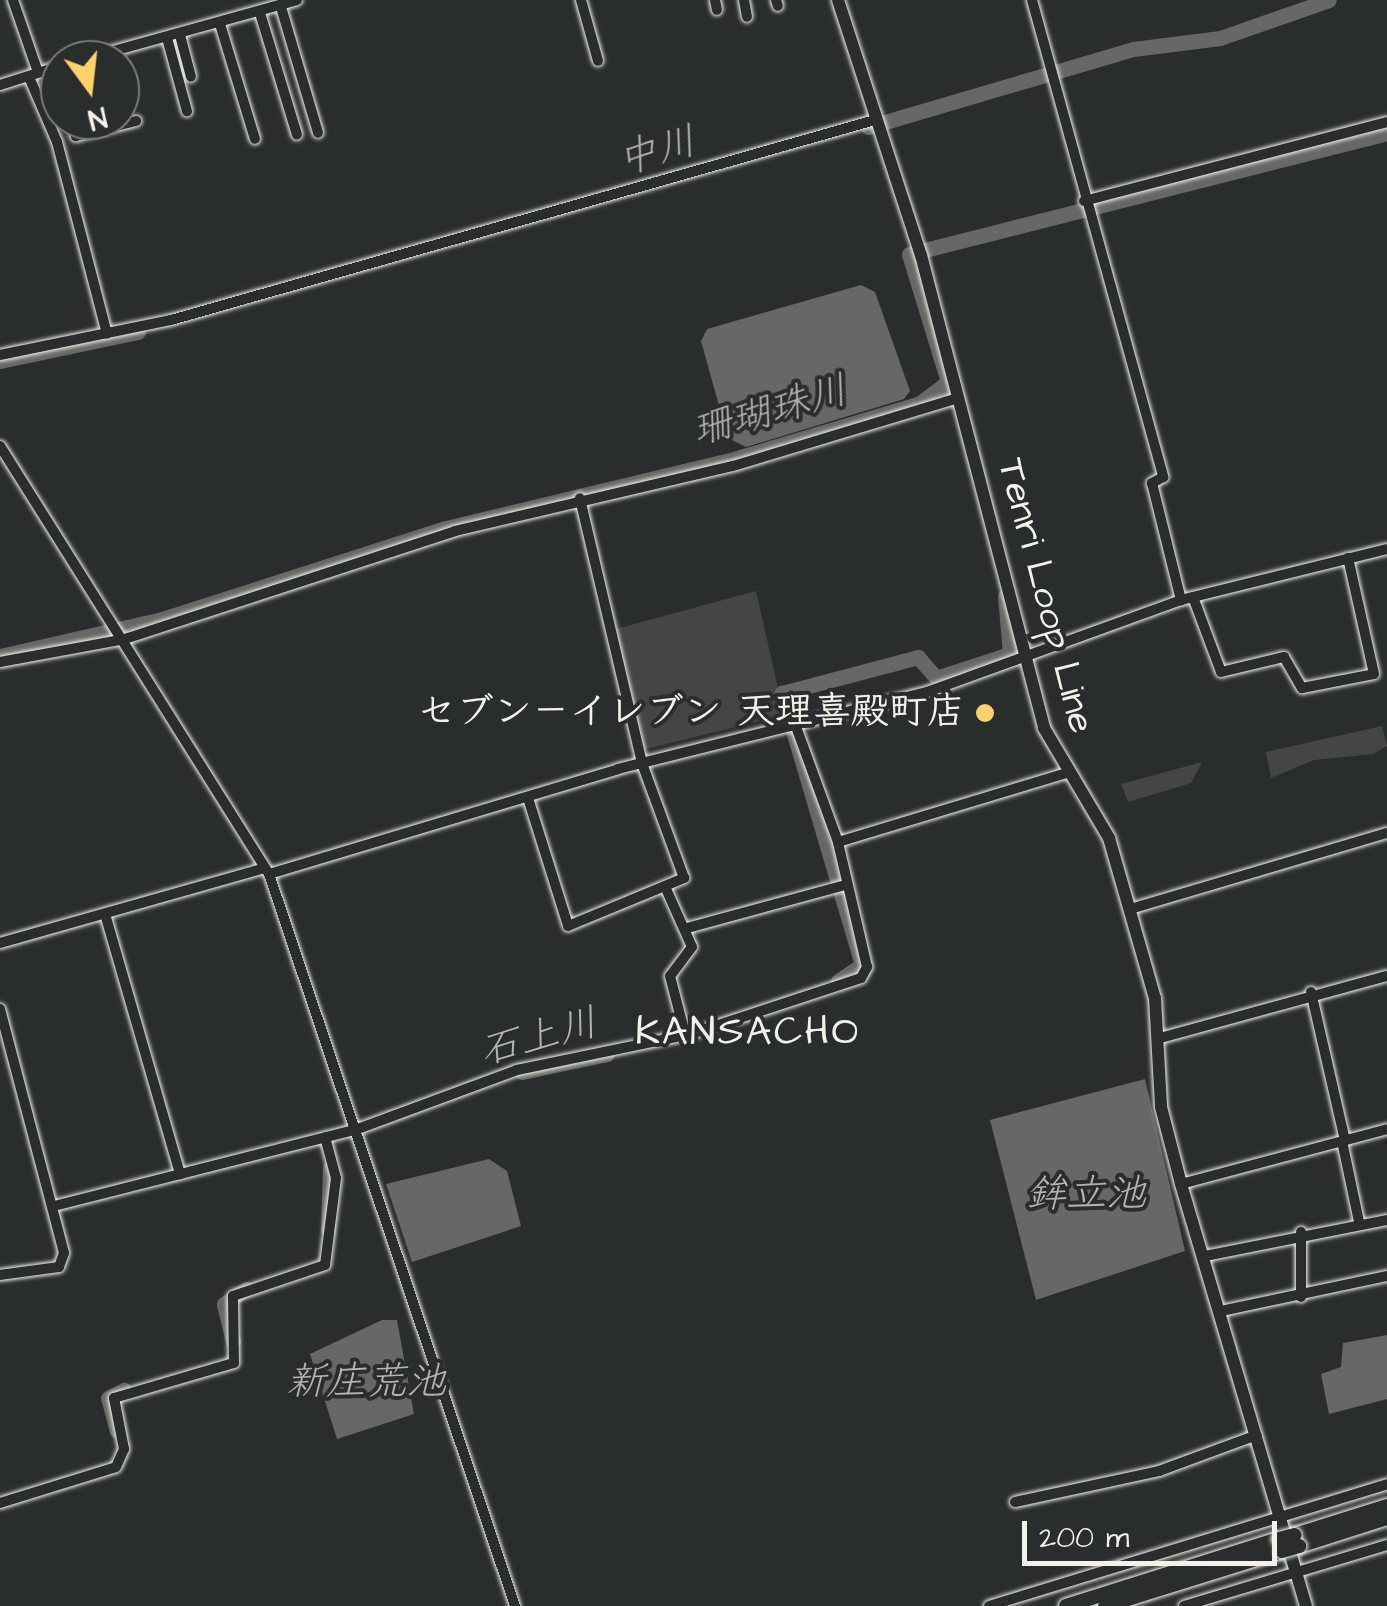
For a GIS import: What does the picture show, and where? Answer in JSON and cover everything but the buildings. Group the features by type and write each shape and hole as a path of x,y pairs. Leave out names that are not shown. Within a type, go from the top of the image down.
{"highway":[{"path":"1297,1540 1387,1503"},
{"path":"1066,1606 1387,1518"},
{"path":"1105,1606 1281,1545"}],"main road":[{"name":"Tenri Loop Line","path":"838,0 919,250 1026,662 1068,772 1109,838 1130,909 1160,1038 1161,1107 1306,1606"}],"street":[{"path":"13,0 57,142 107,334"},
{"path":"140,45 298,0"},
{"path":"581,0 598,61"},
{"path":"744,0 748,17"},
{"path":"1032,0 1162,477 1152,484 1181,600"},
{"path":"281,7 318,133"},
{"path":"260,13 297,135"},
{"path":"220,24 256,139"},
{"path":"180,35 191,78"},
{"path":"167,38 188,110"},
{"path":"0,85 40,72"},
{"path":"1086,207 1387,122"},
{"path":"0,355 107,334 877,125"},
{"path":"0,662 124,639 580,498 734,466 958,398"},
{"path":"2,452 124,639 267,871 515,1606"},
{"path":"528,798 568,926 668,891 684,878 642,763 580,498"},
{"path":"0,943 642,763 1026,662 1181,600 1387,548"},
{"path":"1194,597 1221,672 1284,657 1302,688 1374,674 1348,558"},
{"path":"58,1205 356,1130 517,1070 679,1033 861,978 866,967 838,886 838,842 795,724"},
{"path":"838,842 1068,772"},
{"path":"1130,909 1387,834"},
{"path":"687,928 838,886"},
{"path":"668,891 687,928 691,958 670,976 679,1033"},
{"path":"105,914 180,1174"},
{"path":"1160,1038 1311,992 1387,976"},
{"path":"1311,992 1360,1222"},
{"path":"0,1009 58,1205 64,1262 0,1275"},
{"path":"1181,1184 1387,1129"},
{"path":"0,1503 116,1466 124,1450 114,1398 234,1363 233,1296 325,1265 336,1178 325,1137"},
{"path":"1205,1256 1301,1232 1387,1220"},
{"path":"1301,1232 1301,1298"},
{"path":"1221,1312 1301,1298 1387,1276"},
{"path":"1015,1502 1159,1470 1257,1435"},
{"path":"989,1606 1387,1484"},
{"path":"1184,1606 1387,1546"}],"shaded area":[{"path":"756,591 784,715 642,750 616,629"},
{"path":"1382,726 1387,746 1373,754 1314,760 1271,778 1266,752"},
{"path":"1202,762 1191,783 1128,802 1121,784"}],"water":[{"path":"861,285 875,292 910,391 904,399 746,447 728,438 701,341 707,329"},
{"name":"鉾立池","path":"1145,1079 1185,1251 1036,1300 990,1120"},
{"path":"489,1159 507,1171 521,1226 412,1262 386,1184"},
{"name":"新庄荒池","path":"382,1320 397,1320 414,1414 337,1439 310,1354"},
{"path":"1387,1335 1387,1399 1329,1414 1321,1374 1341,1367 1343,1343"}],"waterway":[{"name":"中川","path":"868,127 1133,49 1220,38 1329,0"},
{"name":"珊瑚珠川","path":"952,395 909,254 1387,133"},
{"name":"中川","path":"0,361 138,332"},
{"name":"珊瑚珠川","path":"0,656 159,620 446,528 737,458 920,403 948,382"},
{"name":"石上川","path":"838,981 862,965 782,693 918,657 936,678 1010,654 1005,596"},
{"name":"石上川","path":"522,1072 607,1054"},
{"name":"石上川","path":"328,1229 330,1168"},
{"path":"233,1341 224,1304 246,1289"},
{"name":"石上川","path":"117,1431 108,1398 124,1390"}],"place":[{"name":"セブン－イレブン 天理喜殿町店","path":"985,713"}],"district":[{"name":"KANSACHO","path":"748,1033"}]}
